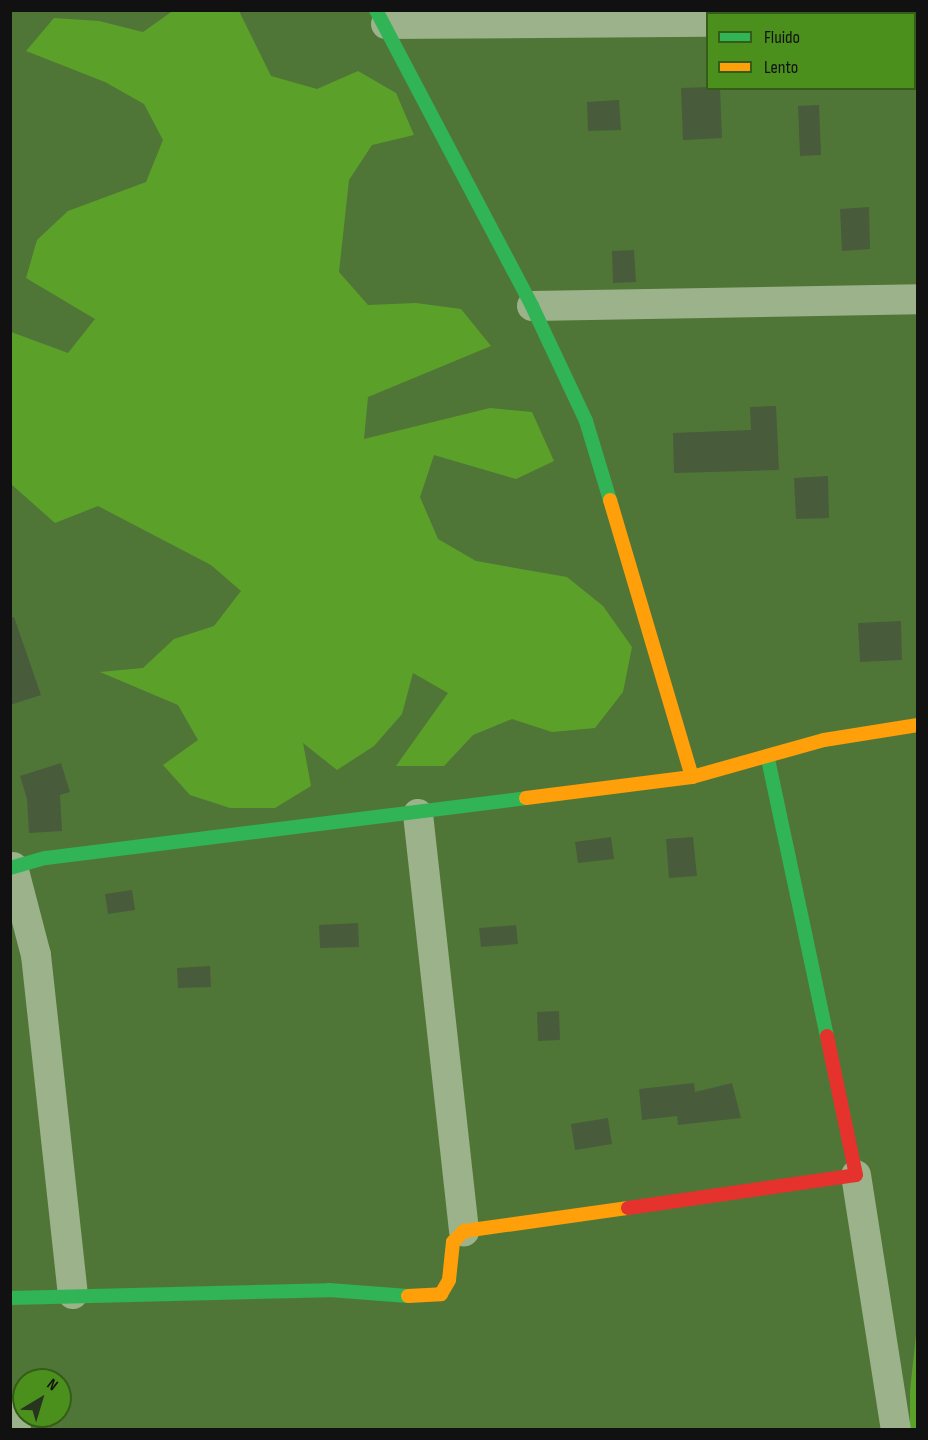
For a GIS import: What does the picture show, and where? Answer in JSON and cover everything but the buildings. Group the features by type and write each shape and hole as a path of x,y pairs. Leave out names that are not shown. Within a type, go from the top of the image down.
{"street":[{"path":"692,777 586,421 532,306 381,17 706,22"},
{"path":"532,306 918,300"},
{"path":"73,1294 36,956 12,868 46,858 418,814 692,777 768,759 824,740 918,725"},
{"path":"768,759 856,1175 896,1430"},
{"path":"418,814 464,1231"},
{"path":"10,1298 73,1294 329,1290 425,1297 441,1294 449,1280 453,1242 464,1231 856,1175"},
{"path":"10,1414 16,1430"}],"green space":[{"path":"174,10 239,11 271,76 317,89 358,71 396,93 414,135 372,145 349,180 339,272 368,305 416,303 461,309 491,346 368,397 364,439 490,408 532,412 554,461 516,479 434,455 420,497 438,539 476,561 567,577 603,606 632,647 623,692 595,728 552,732 512,719 473,735 444,766 396,766 448,693 413,673 402,714 374,746 337,770 303,743 311,786 275,808 230,808 190,795 163,765 198,740 178,705 100,672 143,668 174,639 214,626 241,591 211,565 98,506 55,523 11,484 11,332 68,353 95,319 26,278 37,240 68,211 146,182 163,140 144,104 105,82 26,51 54,18 99,21 143,32"},
{"path":"917,1325 917,1429 910,1430 910,1391"}],"traffic: fast":[{"path":"376,10 532,306 586,421 610,500"},
{"path":"768,759 827,1036"},
{"path":"10,868 46,858 526,798"},
{"path":"10,1298 329,1290 408,1296"}],"traffic: slow":[{"path":"610,500 692,777"},
{"path":"526,798 692,777 824,740 918,725"},
{"path":"408,1296 441,1294 449,1280 453,1242 464,1231 628,1208"}],"traffic: jam":[{"path":"628,1208 856,1175 827,1036"}]}
